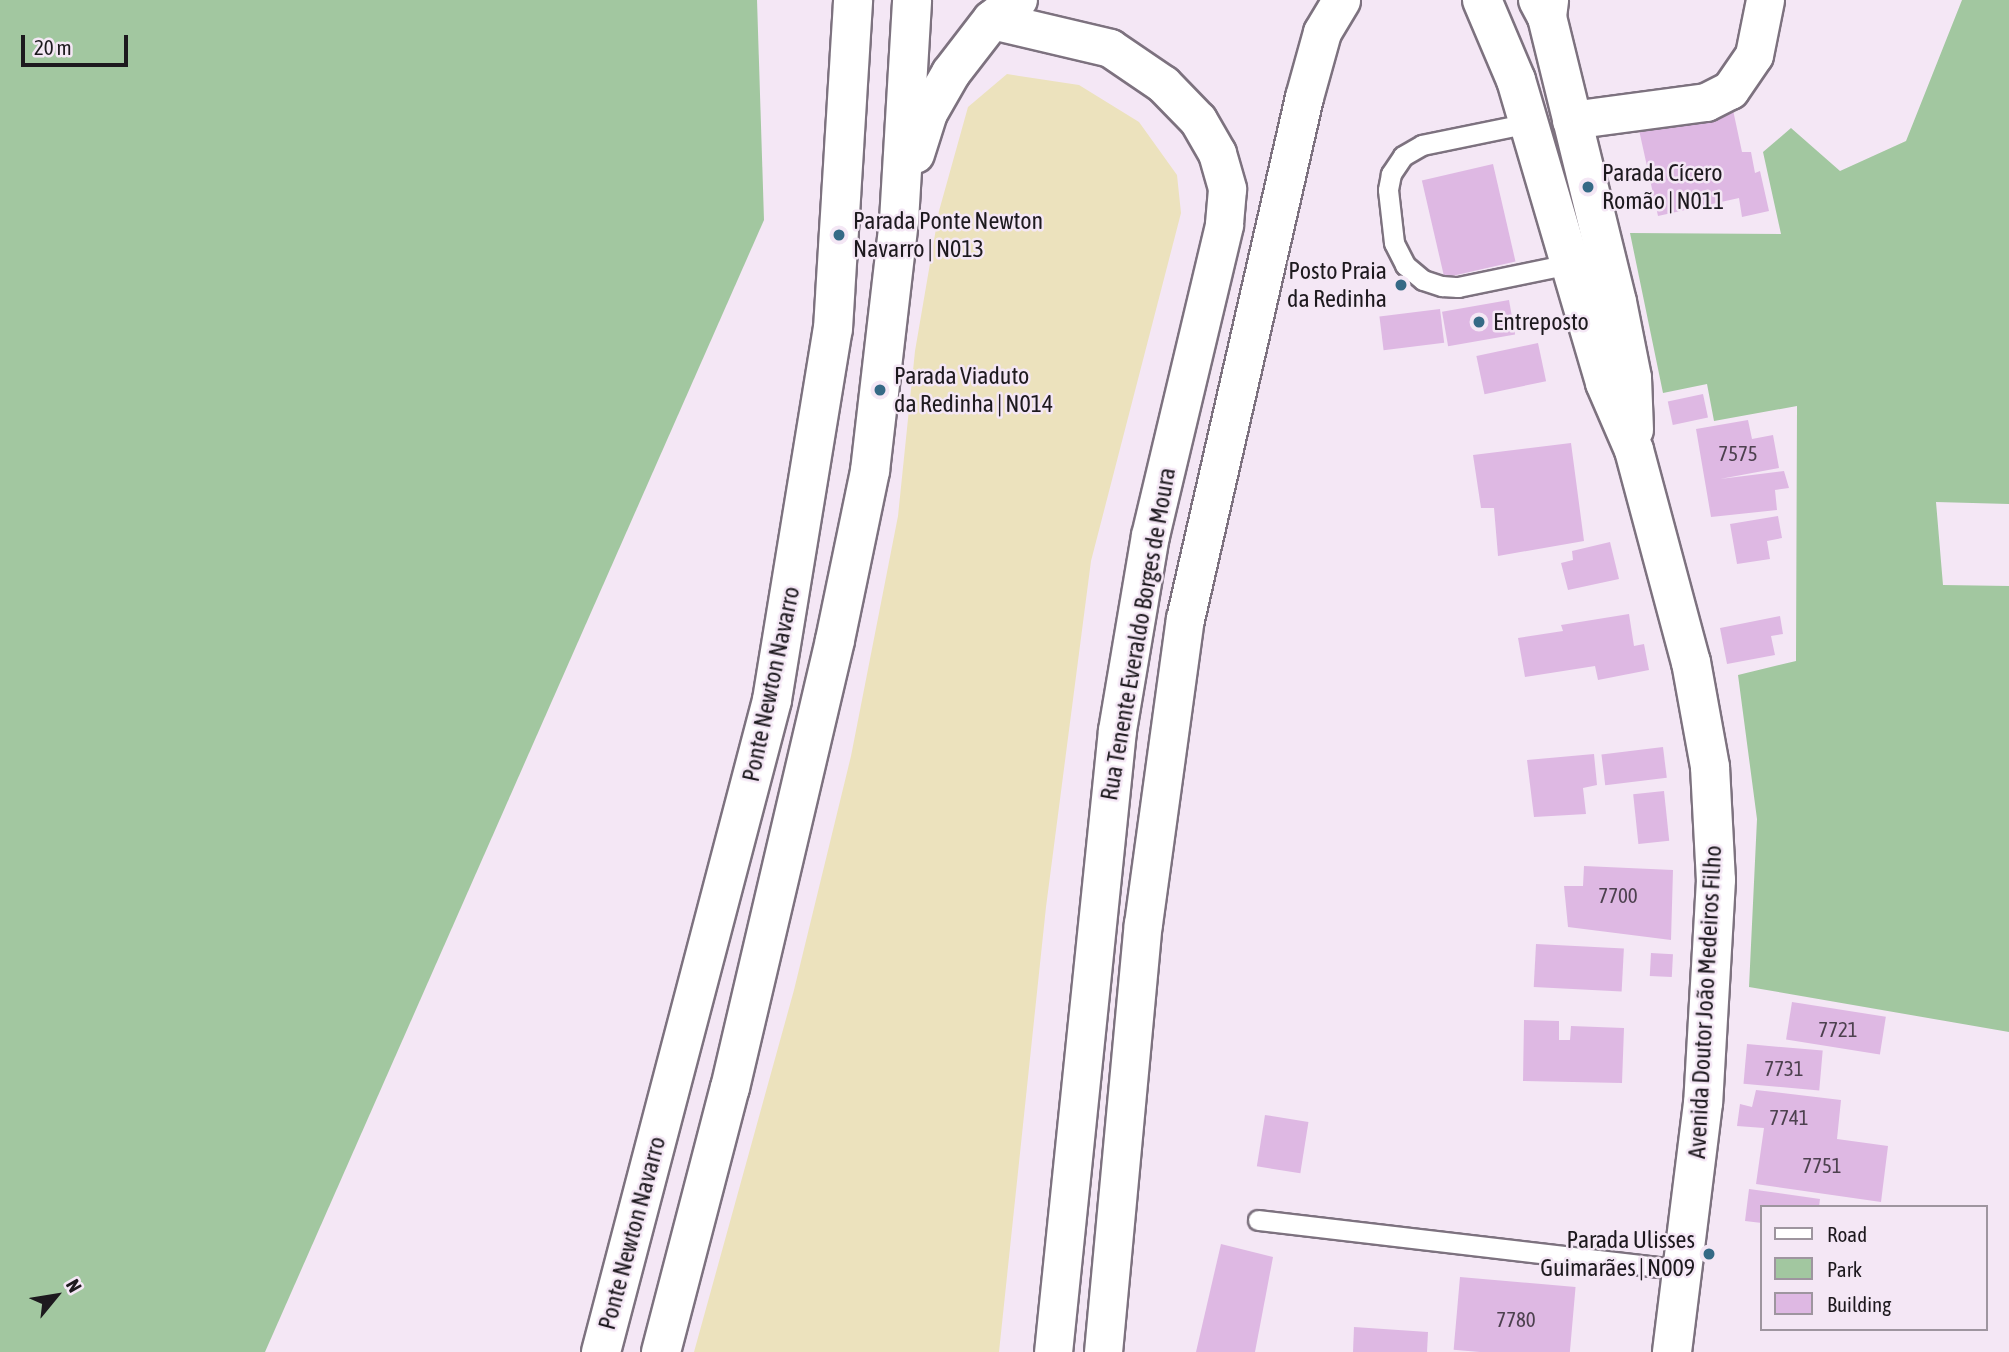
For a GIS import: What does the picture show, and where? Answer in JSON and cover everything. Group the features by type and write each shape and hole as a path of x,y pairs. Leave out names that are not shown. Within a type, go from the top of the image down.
{"main road":[{"name":"Ponte Newton Navarro","path":"601,1352 772,700 833,329 853,0"},
{"path":"899,221 912,0"},
{"name":"Avenida Doutor João Medeiros Filho","path":"1482,0 1530,123 1605,383 1634,450 1703,716 1714,820 1716,880 1703,1103 1672,1352"},
{"name":"Avenida Doutor João Medeiros Filho","path":"1545,6 1632,378 1634,450"},
{"path":"899,221 928,113 951,73 997,7"},
{"name":"Ponte Newton Navarro","path":"661,1352 730,1087 838,627 870,471 899,221"}],"street":[{"name":"Rua Tenente Everaldo Borges de Moura","path":"1103,1352 1143,924 1185,619 1304,97 1322,32 1341,0"},
{"path":"1571,120 1706,102 1730,90 1754,55 1765,0"},
{"name":"Rua Tenente Everaldo Borges de Moura","path":"997,7 1110,48 1163,84 1198,120 1217,153 1227,189 1224,225 1150,535 1117,730 1053,1352"}],"lane":[{"path":"1530,123 1422,145 1403,156 1391,174 1388,190 1394,243 1405,265 1423,280 1442,286 1458,287 1569,264"},
{"path":"1258,1220 1682,1270"}],"green space":[{"path":"0,0 757,0 764,220 265,1352 0,1352"},
{"path":"1962,0 2009,0 2009,504 1936,502 1943,585 2009,586 2009,1032 1749,987 1757,819 1738,675 1796,661 1797,406 1714,421 1707,384 1663,393 1630,233 1781,234 1763,152 1791,128 1840,171 1906,141"}],"sand":[{"path":"1007,74 1079,85 1139,122 1177,175 1181,213 1091,561 1046,907 999,1352 694,1352 794,990 851,756 898,516 915,351 939,211 968,107"}],"building":[{"path":"1733,110 1742,152 1751,152 1755,173 1760,171 1769,211 1742,217 1739,198 1658,216 1639,130"},
{"path":"1493,164 1515,261 1444,278 1422,180"},
{"name":"Entreposto","path":"1509,300 1515,334 1448,346 1442,312"},
{"path":"1440,309 1444,343 1384,350 1379,316"},
{"path":"1538,343 1546,381 1484,394 1476,356"},
{"path":"1703,394 1708,417 1673,425 1668,401"},
{"path":"1748,420 1752,439 1773,435 1779,468 1720,479 1784,471 1789,488 1775,490 1777,510 1711,517 1696,429"},
{"path":"1571,443 1584,541 1498,556 1494,508 1481,508 1473,455"},
{"path":"1778,516 1782,538 1767,541 1770,559 1737,564 1730,524"},
{"path":"1610,542 1619,579 1568,590 1561,563 1573,560 1572,551"},
{"path":"1629,614 1634,646 1644,644 1649,670 1598,680 1595,666 1525,677 1518,638 1563,631 1561,625"},
{"path":"1780,616 1783,634 1771,636 1775,655 1727,664 1720,628"},
{"path":"1663,747 1667,778 1605,785 1601,755"},
{"path":"1594,754 1597,785 1583,788 1586,814 1534,817 1527,760"},
{"path":"1664,791 1669,841 1638,844 1633,794"},
{"path":"1584,866 1673,870 1671,940 1568,927 1564,886 1583,886"},
{"path":"1536,944 1624,949 1622,992 1534,987"},
{"path":"1651,953 1673,954 1672,977 1650,976"},
{"path":"1792,1002 1886,1017 1880,1054 1786,1040"},
{"path":"1524,1020 1559,1021 1559,1040 1570,1040 1571,1026 1624,1028 1622,1083 1523,1081"},
{"path":"1747,1044 1823,1051 1819,1090 1744,1084"},
{"path":"1756,1090 1841,1100 1837,1139 1888,1146 1881,1202 1756,1184 1764,1128 1737,1126 1740,1104 1752,1107"},
{"path":"1265,1115 1308,1122 1300,1173 1257,1166"},
{"path":"1749,1189 1820,1199 1819,1205 1760,1205 1760,1223 1745,1221"},
{"path":"1221,1244 1273,1257 1255,1352 1196,1352"},
{"path":"1460,1277 1576,1287 1570,1352 1454,1350"},
{"path":"1354,1327 1428,1332 1427,1352 1353,1352"}],"place":[{"name":"Parada Cícero Romão | N011","path":"1588,187"},
{"name":"Parada Ponte Newton Navarro | N013","path":"839,235"},
{"name":"Posto Praia da Redinha","path":"1401,285"},
{"name":"Entreposto","path":"1479,322"},
{"name":"Parada Viaduto da Redinha | N014","path":"880,390"},
{"name":"Parada Ulisses Guimarães | N009","path":"1709,1254"}]}
